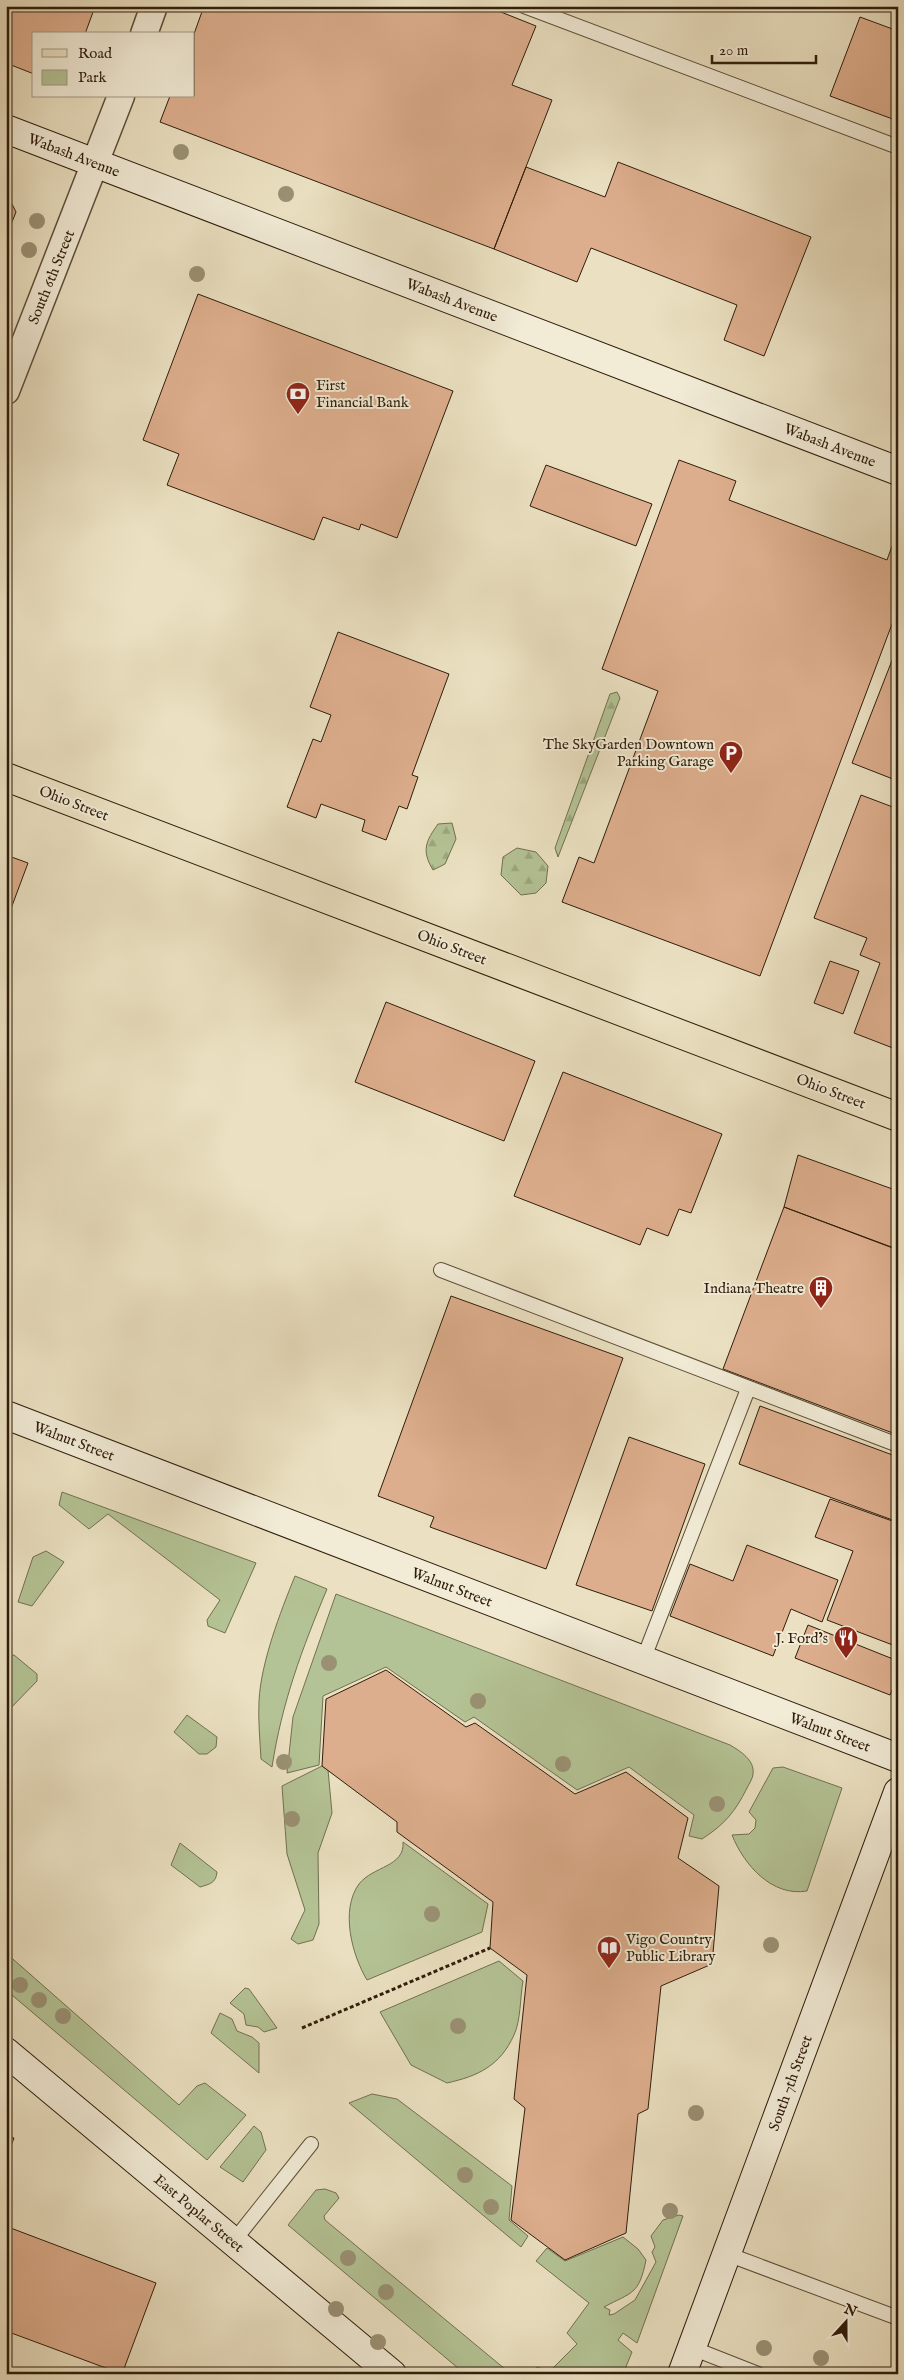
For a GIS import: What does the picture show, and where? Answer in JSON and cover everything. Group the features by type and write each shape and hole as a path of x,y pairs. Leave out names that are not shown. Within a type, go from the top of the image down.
{"main road":[{"name":"Ohio Street","path":"6,777 898,1117"}],"street":[{"path":"145,32 154,6"},
{"name":"South 6th Street","path":"6,391 120,98"},
{"name":"Wabash Avenue","path":"6,130 898,470"},
{"name":"Walnut Street","path":"6,1415 898,1758"},
{"name":"South 7th Street","path":"682,2374 898,1792"},
{"name":"East Poplar Street","path":"6,2052 392,2374"}],"lane":[{"path":"524,6 898,147"},
{"path":"441,1270 898,1445"},
{"path":"643,1660 748,1389"},
{"path":"233,2242 311,2144"},
{"path":"727,2254 898,2318"},
{"path":"692,2348 758,2374"}],"path":[{"path":"302,2028 490,1948"}],"green space":[{"path":"617,692 620,698 558,857 555,848 610,694"},
{"path":"452,823 456,839 445,864 433,870 426,851 430,836 438,824"},
{"path":"517,848 536,852 548,866 546,883 536,893 521,895 501,875 503,857"},
{"path":"62,1492 256,1563 225,1633 208,1626 207,1620 220,1600 108,1514 89,1529 59,1505"},
{"path":"46,1551 64,1562 32,1606 18,1602 33,1557"},
{"path":"295,1576 327,1589 309,1633 287,1698 272,1767 261,1759 259,1701 267,1654"},
{"path":"336,1594 730,1745 742,1753 752,1764 752,1779 738,1804 723,1823 702,1839 689,1836 694,1815 629,1767 577,1790 474,1717 465,1722 386,1667 323,1696 319,1765 287,1773 293,1717"},
{"path":"14,1655 37,1674 37,1681 6,1713 6,1656"},
{"path":"187,1715 217,1737 216,1747 207,1754 199,1754 174,1732"},
{"path":"322,1766 328,1770 332,1813 318,1853 319,1924 313,1940 298,1944 291,1939 305,1910 287,1854 282,1786"},
{"path":"783,1767 842,1788 807,1891 794,1892 771,1884 744,1857 732,1835 749,1834 755,1828 756,1820 749,1812 773,1768"},
{"path":"403,1842 488,1904 482,1932 367,1980 357,1958 350,1932 350,1906 359,1884 372,1873 394,1862 399,1857"},
{"path":"180,1843 217,1872 212,1883 200,1887 171,1865"},
{"path":"6,1953 179,2105 197,2086 205,2083 246,2115 207,2160 6,1990"},
{"path":"499,1961 523,1981 516,2029 502,2055 478,2073 447,2083 411,2065 380,2012"},
{"path":"245,1988 249,1989 277,2028 264,2032 258,2027 246,2025 244,2014 230,2003"},
{"path":"220,2013 232,2019 237,2031 252,2037 259,2043 259,2073 211,2033"},
{"path":"372,2094 397,2099 512,2186 509,2220 528,2236 521,2247 349,2103"},
{"path":"254,2126 261,2132 266,2150 243,2182 220,2167"},
{"path":"325,2189 336,2193 339,2198 324,2216 325,2220 511,2374 465,2374 288,2225 316,2190"},
{"path":"679,2215 683,2216 637,2343 623,2333 618,2340 632,2352 623,2374 531,2374 537,2367 550,2371 577,2344 567,2333 589,2303 536,2261 547,2248 565,2261 623,2237 638,2249 646,2260 640,2280 628,2295 604,2307 610,2310 609,2315 614,2314 635,2300 656,2262 652,2252 655,2247 651,2236 663,2220"}],"building":[{"path":"6,6 82,6 93,12 86,32 32,32 32,73 6,63"},
{"path":"204,6 486,6 536,26 512,85 552,100 494,249 160,122 169,98 195,98 195,32"},
{"path":"860,17 898,31 898,121 830,96"},
{"path":"618,162 811,237 764,356 724,340 737,305 591,248 577,282 494,249 526,167 605,197"},
{"path":"6,200 11,202 16,212 6,237"},
{"name":"First Financial Bank","path":"198,294 453,391 397,538 361,524 359,530 323,517 314,540 167,485 179,454 143,440"},
{"name":"The SkyGarden Downtown Parking Garage","path":"679,460 736,481 729,500 887,560 892,546 898,548 898,608 760,976 562,902 579,857 594,863 658,691 602,669"},
{"path":"546,465 652,504 636,546 530,506"},
{"path":"338,632 449,674 412,775 418,777 407,809 399,806 386,840 362,831 365,820 321,804 316,818 287,807 313,739 321,742 331,715 310,707"},
{"path":"898,645 898,781 852,763"},
{"path":"861,795 898,809 898,1050 854,1033 880,963 860,955 867,938 814,918"},
{"path":"6,855 28,863 6,922"},
{"path":"830,961 859,971 843,1014 814,1003"},
{"path":"386,1002 535,1061 504,1141 355,1082"},
{"path":"563,1072 722,1134 691,1213 679,1209 668,1236 647,1228 640,1245 514,1196"},
{"path":"798,1155 898,1191 898,1236 894,1248 784,1207"},
{"name":"Indiana Theatre","path":"784,1207 898,1250 898,1435 723,1369"},
{"path":"451,1296 623,1358 546,1569 430,1527 434,1517 378,1496"},
{"path":"760,1406 898,1457 898,1522 739,1464"},
{"path":"629,1437 705,1464 652,1611 576,1585"},
{"path":"830,1499 898,1523 898,1647 827,1620 853,1551 815,1537"},
{"path":"747,1545 838,1580 822,1622 791,1609 773,1656 670,1616 690,1564 733,1581"},
{"name":"J. Ford’s","path":"808,1625 898,1661 898,1676 890,1695 795,1658"},
{"name":"Vigo Country Public Library","path":"386,1670 466,1727 475,1723 575,1794 626,1772 688,1818 678,1858 719,1886 712,1964 661,1986 648,2109 638,2114 626,2233 565,2260 511,2220 525,2108 514,2099 527,1975 490,1948 493,1902 397,1832 397,1822 322,1766 326,1699"},
{"path":"6,2135 14,2138 6,2159"},
{"path":"8,2227 156,2283 122,2374 6,2331 6,2233"}],"place":[{"name":"First Financial Bank","path":"298,415"},
{"name":"The SkyGarden Downtown Parking Garage","path":"731,774"},
{"name":"Indiana Theatre","path":"821,1309"},
{"name":"J. Ford’s","path":"846,1659"},
{"name":"Vigo Country Public Library","path":"609,1969"}]}
